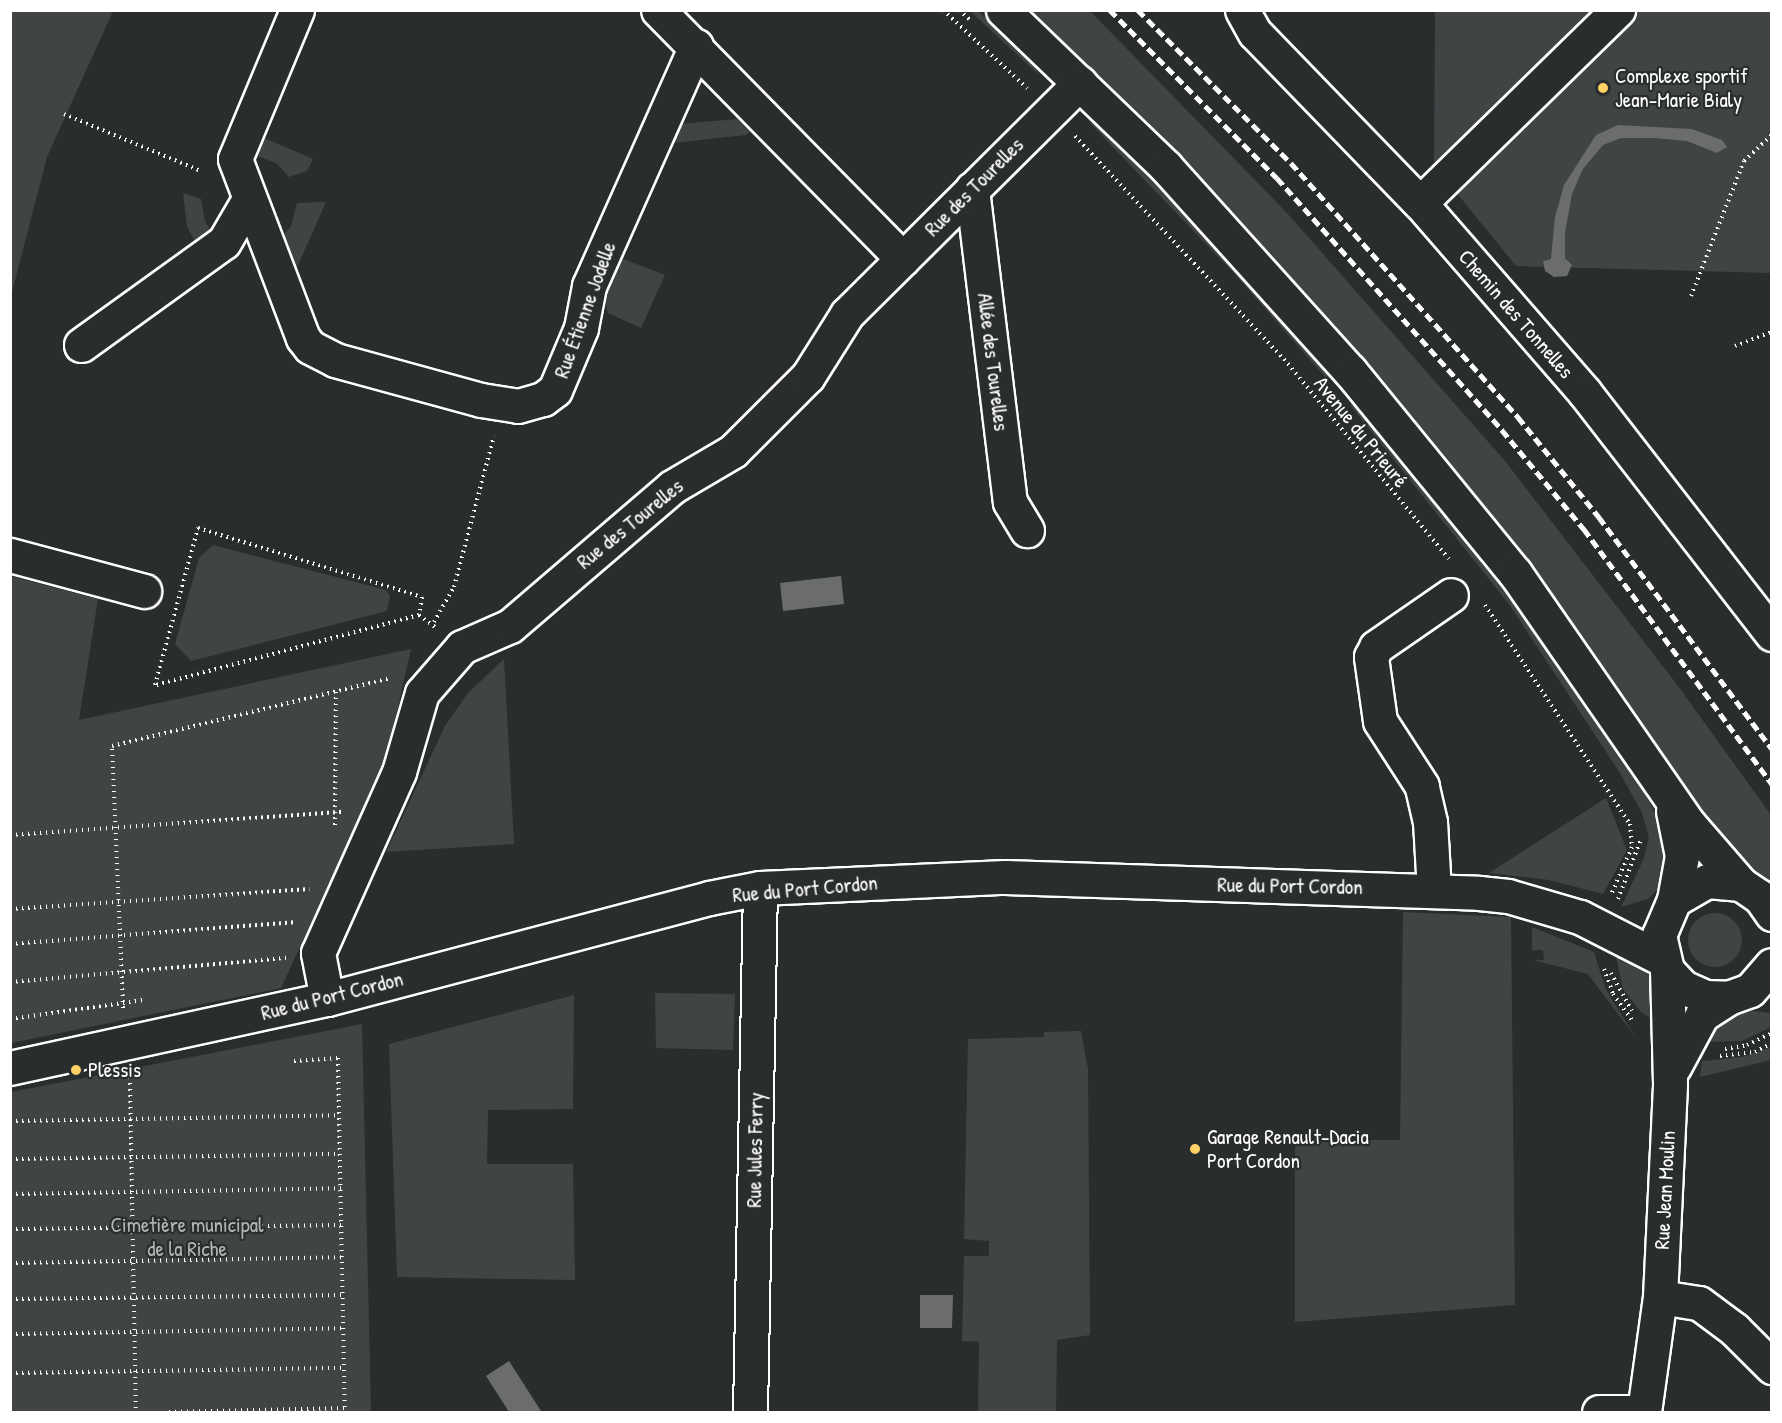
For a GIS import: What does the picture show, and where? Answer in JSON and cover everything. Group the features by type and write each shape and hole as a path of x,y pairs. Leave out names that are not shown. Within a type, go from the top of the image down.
{"street":[{"name":"Rue Étienne Jodelle","path":"297,10 235,159 245,192 310,347 335,360 503,404 531,404 555,390 581,328 589,286 696,46"},
{"path":"658,10 696,46 903,259"},
{"name":"Chemin des Tonnelles","path":"1242,10 1255,33 1420,203 1585,393 1772,634"},
{"path":"1420,203 1618,10"},
{"name":"Avenue du Prieuré","path":"989,18 1080,83 1243,248 1419,453 1543,610 1703,842 1741,884 1760,897 1772,914"},
{"name":"Rue des Tourelles","path":"327,999 318,953 399,772 422,693 462,647 510,626 672,487 733,451 808,376 848,314 1080,83"},
{"name":"Allée des Tourelles","path":"972,189 1011,502 1027,530"},
{"path":"81,345 224,242 245,192"},
{"path":"10,555 144,591"},
{"path":"1434,891 1430,822 1422,786 1380,721 1371,657 1376,646 1462,587"},
{"name":"Avenue du Prieuré","path":"1657,776 1682,842 1681,869 1659,935 1665,964"},
{"name":"Rue du Port Cordon","path":"10,1068 327,999 709,898 760,888 1005,877 1434,891 1508,896 1600,922 1665,964 1694,993 1734,996"},
{"path":"1670,905 1707,881 1741,884"},
{"name":"Rue Jules Ferry","path":"750,1413 760,888"},
{"name":"Rue du Port Cordon","path":"1600,922 1670,905"},
{"name":"Rue Jean Moulin","path":"1599,1413 1644,1413 1660,1297 1670,1083 1676,1043 1665,964"},
{"name":"Rue Jean Moulin","path":"1676,1043 1702,1014 1759,982 1772,965"},
{"path":"1734,996 1772,1000"},
{"path":"1660,1297 1699,1303 1734,1329 1772,1367"}],"path":[{"path":"943,10 1049,112 1223,290 1462,587 1508,635 1630,825 1632,847 1600,922 1602,960 1613,994 1632,1022 1676,1043 1712,1056 1755,1052 1772,1043"},
{"path":"959,10 989,18"},
{"path":"64,114 245,192"},
{"path":"1691,296 1744,161 1772,135"},
{"path":"1735,346 1772,332"},
{"path":"432,625 454,587 503,404"},
{"path":"198,528 422,597 419,615 155,685 198,528"},
{"path":"112,746 394,677"},
{"path":"335,836 336,691"},
{"path":"10,835 382,810"},
{"path":"1641,827 1639,848 1600,922 1614,981 1638,1018 1676,1043"},
{"path":"10,909 316,888"},
{"path":"10,944 301,921"},
{"path":"10,982 295,957"},
{"path":"10,1019 156,998"},
{"path":"169,1413 345,1410 338,1058 294,1061"},
{"path":"10,1121 339,1115"},
{"path":"10,1159 340,1154"},
{"path":"10,1194 341,1188"},
{"path":"10,1229 341,1225"},
{"path":"10,1263 342,1257"},
{"path":"10,1299 342,1295"},
{"path":"10,1334 343,1328"},
{"path":"10,1373 344,1368"}],"green space":[{"path":"10,11 113,11 47,157 11,296"},
{"path":"970,11 978,11 1031,60 1039,75"},
{"path":"1029,11 1090,11 1287,213 1505,461 1678,686 1771,815 1771,886 1743,866 1698,809 1546,584 1359,355 1221,199"},
{"name":"Complexe sportif Jean-Marie Bialy","path":"1435,11 1771,11 1771,273 1516,266 1434,165"},
{"path":"737,119 750,132 746,135 672,143 680,124"},
{"path":"1089,122 1108,132 1179,203 1332,375 1327,379 1232,271"},
{"path":"262,137 313,159 307,171 289,177 276,163 255,155"},
{"path":"183,193 201,199 205,221 212,233 196,243 187,227"},
{"path":"326,202 295,272 280,239 291,226 297,203"},
{"path":"621,258 665,275 641,328 608,313 604,297"},
{"path":"1355,402 1515,598 1631,767 1667,836 1663,884 1648,899 1621,907 1644,858 1649,837 1642,813 1620,773 1509,604 1350,405"},
{"path":"213,545 386,590 390,596 387,611 191,661 175,644 199,558"},
{"path":"10,576 98,599 79,720 411,649 386,761 281,988 11,1043"},
{"path":"504,659 514,844 386,852 445,726 467,694"},
{"path":"1606,798 1627,850 1603,894 1549,880 1489,873"},
{"path":"1403,912 1511,917 1515,1305 1295,1322 1295,1140 1400,1140"},
{"path":"1715,913 1725,915 1734,921 1740,930 1742,940 1740,950 1734,959 1725,965 1715,967 1705,965 1696,959 1690,950 1688,940 1690,930 1696,921 1705,915"},
{"path":"1532,927 1594,952 1606,990 1636,1038 1588,974 1533,960 1544,960 1543,950 1532,950"},
{"path":"1614,948 1641,966 1652,980 1658,1023 1641,1012 1623,989"},
{"path":"655,993 735,994 733,1050 656,1048"},
{"path":"574,995 573,1109 488,1110 487,1164 573,1164 575,1280 397,1277 389,1044"},
{"path":"1753,1011 1771,1013 1771,1027 1742,1041 1706,1042 1704,1033 1730,1015"},
{"name":"Cimetière municipal de la Riche","path":"362,1024 371,1412 11,1412 11,1092"},
{"path":"1081,1031 1088,1069 1090,1335 1057,1340 1056,1412 978,1412 979,1342 962,1341 964,1256 989,1256 989,1241 964,1239 968,1039 1044,1037 1044,1032"},
{"path":"1771,1047 1771,1060 1700,1077 1702,1061 1743,1057"}],"shaded area":[{"path":"1618,125 1692,129 1722,140 1727,147 1717,153 1687,141 1654,138 1621,138 1603,145 1583,169 1572,194 1565,233 1565,258 1572,265 1567,276 1554,277 1545,271 1543,261 1551,259 1555,217 1564,185 1596,135"},
{"path":"841,576 844,604 783,611 780,583"},
{"path":"920,1295 953,1295 952,1328 920,1328"},
{"path":"509,1361 541,1411 509,1412 486,1376"}],"railway":[{"path":"1110,10 1277,178 1502,430 1584,529 1772,784"},
{"path":"1138,10 1291,163 1518,417 1599,517 1772,749"}],"place":[{"name":"Complexe sportif Jean-Marie Bialy","path":"1603,88"},
{"name":"Plessis","path":"76,1070"},
{"name":"Garage Renault-Dacia Port Cordon","path":"1195,1149"}]}
